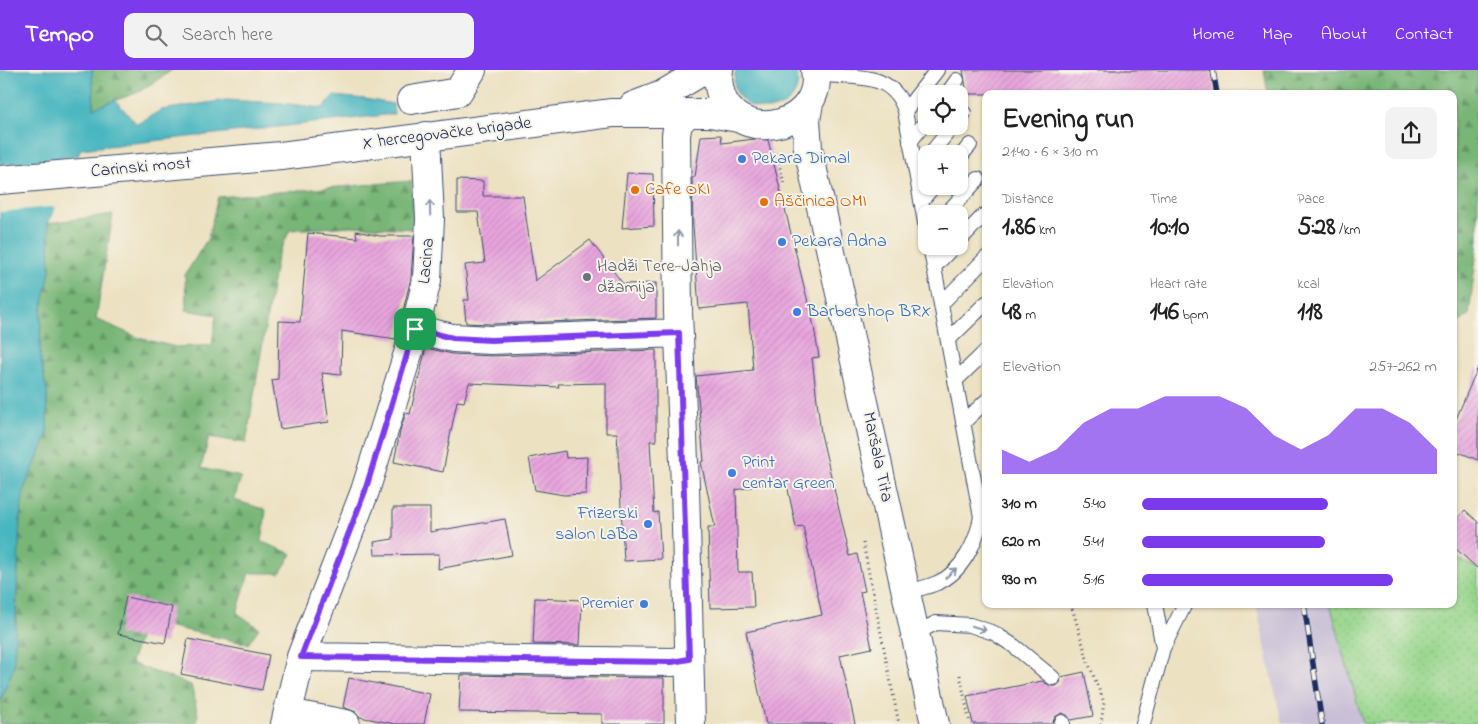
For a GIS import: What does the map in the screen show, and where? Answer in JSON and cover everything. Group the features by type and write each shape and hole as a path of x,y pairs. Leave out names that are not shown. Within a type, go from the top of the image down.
{"street":[{"path":"411,100 458,92 472,70"},
{"name":"X hercegovačke brigade","path":"612,113 662,95 704,70"},
{"path":"719,70 720,92 726,106 738,118"},
{"name":"Maršala Tita","path":"815,72 816,84 809,103 806,120 808,148 936,724"},
{"path":"771,136 784,123 798,115 809,103"},
{"name":"X hercegovačke brigade","path":"281,156 612,113 720,114 738,118 771,136"},
{"path":"688,113 678,123 676,135 679,333 691,724"},
{"name":"Lacina","path":"287,719 301,657 365,491 415,329 427,280 430,219 426,136"},
{"name":"Maršala Tita","path":"771,136 793,152 817,191"},
{"name":"Carinski most","path":"0,180 281,156"},
{"path":"415,329 453,338 491,340 679,333"},
{"path":"301,657 672,662 689,659"},
{"path":"287,719 346,724"}],"lane":[{"path":"905,111 937,70"},
{"path":"815,72 878,76 893,85 902,98 922,205"},
{"path":"954,85 958,80"},
{"path":"910,142 918,132"},
{"path":"937,145 946,135"},
{"path":"915,172 918,168"},
{"path":"954,205 978,179"},
{"path":"921,201 926,195"},
{"path":"968,232 982,217"},
{"path":"907,592 936,584 952,574 979,534 981,517 932,255"},
{"path":"934,267 945,255"},
{"path":"941,304 982,262"},
{"path":"948,340 982,307"},
{"path":"955,381 982,355"},
{"path":"963,423 982,405"},
{"path":"1156,608 1164,648"},
{"path":"1143,724 1164,648 1183,608"},
{"path":"916,633 936,623 970,625 994,633 1014,646 1053,678"}],"path":[{"path":"771,136 787,193"},
{"path":"1072,608 1104,702 1102,724"},
{"path":"960,676 970,724"}],"shaded area":[{"path":"1257,608 1331,608 1364,724 1282,724"}],"green space":[{"path":"92,70 172,70 139,92 94,108"},
{"path":"1264,70 1478,70 1478,240 1469,315 1457,323 1457,90 1267,90"},
{"path":"411,181 415,229 351,226 290,230 277,257 246,443 209,437 201,468 241,477 234,500 266,510 262,542 292,554 280,573 249,573 237,613 259,628 248,644 145,621 131,663 191,685 198,715 195,724 0,724 0,702 14,666 20,517 24,489 47,436 47,393 40,355 41,313 50,270 48,223 113,214 96,319 139,338 176,347 212,345 216,315 186,310 185,275 208,238 218,197"},
{"path":"1457,557 1478,569 1478,724 1363,724 1331,608 1457,608"}],"water":[{"path":"0,70 92,70 94,108 115,100 137,124 161,110 226,100 281,103 323,108 333,96 393,104 394,114 81,149 48,223 50,270 41,313 40,355 47,393 47,436 24,489 20,517 14,666 0,702"},
{"path":"736,70 797,70 797,88 790,100 779,107 765,109 752,106 741,98 735,86"}],"pier":[{"path":"81,156 59,206 0,212 0,165"}],"building":[{"path":"963,70 1211,70 1214,90 982,90 982,94 968,94 968,85 966,85"},
{"path":"721,135 722,143 755,139 768,140 814,327 819,357 812,358 821,434 850,556 857,554 865,591 860,592 872,648 840,655 855,724 766,724 746,632 822,615 803,526 796,527 786,480 736,490 738,572 752,572 754,607 710,608 708,527 715,527 701,462 704,461 696,376 753,370 748,304 699,309 693,225 692,177 695,177 701,136"},
{"path":"627,173 653,174 654,226 622,228"},
{"path":"457,180 483,181 483,196 523,196 535,281 590,240 623,284 656,283 656,318 491,324 466,323 464,300 469,300 465,265 485,263 478,212 457,212"},
{"path":"356,231 380,236 414,236 411,278 396,339 342,331 341,375 322,373 329,422 280,429 272,380 278,379 279,321 300,322 308,233 357,238"},
{"path":"426,348 452,354 492,356 656,350 656,441 650,441 654,513 658,512 661,559 624,561 617,433 606,433 606,383 558,384 559,387 469,383 464,402 457,401 443,472 394,462 401,427 406,413 410,414"},
{"path":"1478,367 1478,460 1457,451 1457,417"},
{"path":"565,451 566,458 587,457 586,494 564,495 535,490 529,458"},
{"path":"393,508 430,508 430,532 505,519 512,555 438,569 439,554 375,555 374,542 393,539"},
{"path":"1465,510 1478,522 1478,569 1457,550 1457,519"},
{"path":"126,597 172,607 165,643 118,634"},
{"path":"535,598 582,600 580,645 533,644"},
{"path":"188,639 269,655 262,690 181,674"},
{"path":"1084,672 1093,716 1071,720 1062,713 1055,717 1052,724 973,724 967,696 1042,681 1051,686 1056,686 1060,683 1061,677"},
{"path":"461,675 664,678 664,724 602,724 602,714 459,712"},
{"path":"349,678 430,694 424,724 395,724 360,717 356,712 343,707"}],"railway":[{"path":"1213,70 1216,90"},
{"path":"1305,608 1322,724"}],"place":[{"name":"Pekara Dimal","path":"742,159"},
{"name":"Cafe OKI","path":"635,190"},
{"name":"Aščinica OMI","path":"764,202"},
{"name":"Pekara Adna","path":"782,242"},
{"name":"Hadži Tere-Jahja džamija","path":"587,277"},
{"name":"Barbershop BRX","path":"797,312"},
{"name":"Print centar Green","path":"732,473"},
{"name":"Frizerski salon LaBa","path":"648,524"},
{"name":"Premier","path":"644,604"}],"route":[{"path":"415,329 453,338 491,340 679,333 689,659 672,662 301,657 365,491 415,329"}]}
